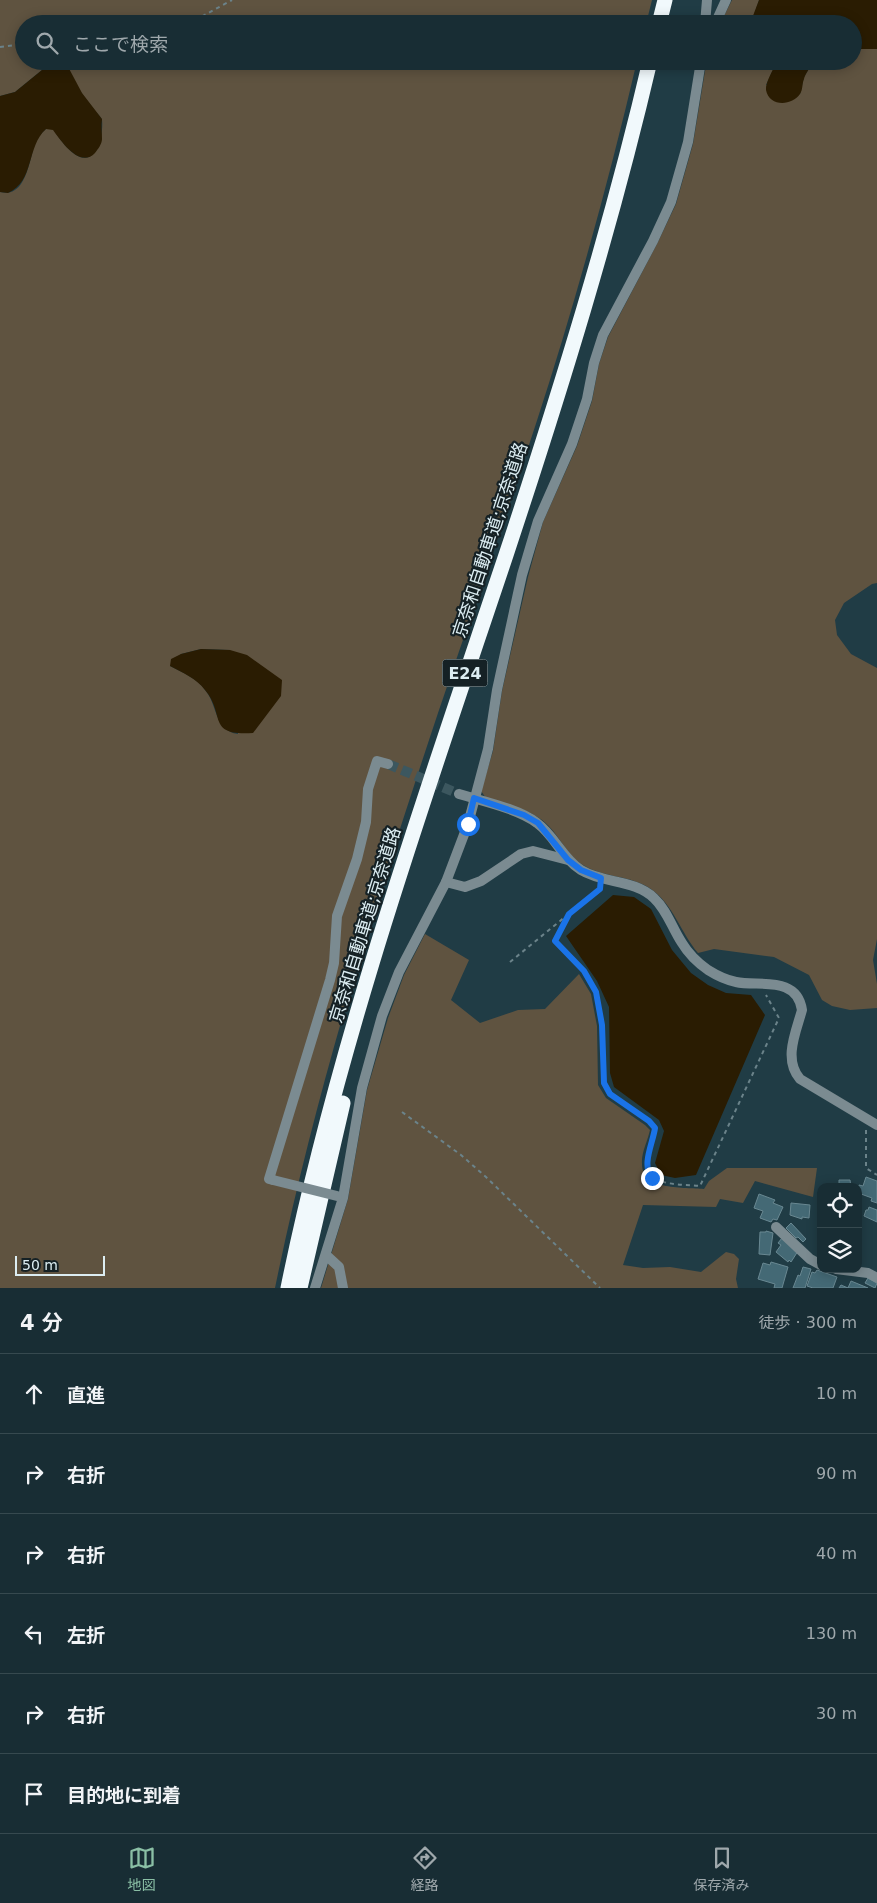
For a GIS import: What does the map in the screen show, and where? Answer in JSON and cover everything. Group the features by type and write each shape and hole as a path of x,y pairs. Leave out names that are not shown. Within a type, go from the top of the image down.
{"highway":[{"path":"661,15 665,0"},
{"path":"669,15 672,0"},
{"name":"京奈和自動車道;京奈道路","path":"288,1288 320,1148 380,938 417,818 574,345 632,140 648,70"},
{"name":"京奈和自動車道;京奈道路","path":"300,1288 353,1056 392,921 592,314 627,188 656,70"}],"street":[{"path":"706,15 707,0"},
{"path":"719,15 726,0"},
{"path":"315,1288 326,1255 362,1088 382,1016 399,972 446,882 468,824 488,749 497,690 522,575 538,521 572,444 587,399 594,363 603,335 653,241 671,202 688,142 700,70"},
{"path":"340,1197 269,1179 334,964 336,916 357,859 366,822 368,789 377,761 388,764"},
{"path":"460,794 524,815 538,823 568,860 581,870 601,878 631,885 649,894 661,905 682,944 699,962 716,975 737,982 759,982 784,987 793,993 801,1003 802,1010 791,1055 795,1074 800,1079 872,1123"},
{"path":"446,882 465,887 481,881 521,854 533,851 568,860"},
{"path":"776,1227 810,1259 817,1263"},
{"path":"326,1255 339,1267 343,1288"},
{"path":"862,1272 877,1278"}],"path":[{"path":"204,15 232,0"},
{"path":"0,47 15,45"},
{"path":"510,962 600,889 601,878"},
{"path":"569,914 555,941 584,971 596,992 602,1025 604,1083 610,1094 649,1121 655,1128 647,1167 649,1174 656,1181 700,1186 779,1018 759,982"},
{"path":"402,1112 474,1166 600,1288"},
{"path":"872,1123 866,1168 877,1175"}],"shaded area":[{"path":"0,0 652,0 648,15 15,15 15,70 42,70 15,92 0,96"},
{"path":"732,0 759,0 754,15 724,15"},
{"path":"759,0 877,0 877,49 862,49 862,15 753,15"},
{"path":"862,49 877,49 877,583 872,584 844,603 835,620 837,635 851,654 877,668 877,939 873,960 877,984 877,1008 850,1010 832,1006 822,1000 809,975 774,957 714,949 698,953 671,911 659,895 651,889 635,881 600,872 583,865 576,860 546,823 530,813 487,799 481,791 493,751 502,691 528,577 543,522 577,446 592,401 599,364 608,337 676,204 693,144 705,70 773,70 766,85 800,94 804,77 808,70 862,70"},
{"path":"42,70 70,70 82,93 102,119 102,139 95,153 83,158 71,152 53,130 46,129 35,145 23,180 17,188 8,193 0,192 0,96 15,92"},
{"path":"69,70 635,70 602,201 562,341 517,481 438,713 348,998 308,1142 275,1288 0,1288 0,192 9,193 21,183 26,176 36,141 46,129 53,129 62,142 74,154 80,157 86,158 92,155 98,147 102,134 102,120 74,80","holes":["201,649 230,650 238,734 230,732 220,723 209,696 202,686 189,676 170,666 181,654"]},
{"path":"772,70 808,70 803,82 802,91 792,101 781,103 771,99 766,90"},
{"path":"201,649 230,650 247,655 282,680 281,696 253,733 238,733 223,727 205,690 198,682 170,666 171,659 181,654"},
{"path":"613,895 634,897 651,909 672,950 691,973 708,985 726,993 751,995 765,1015 696,1175 675,1178 661,1175 655,1163 664,1131 659,1120 614,1087 610,1073 609,1007 597,981 566,936"},
{"path":"425,934 469,960 451,1000 480,1023 518,1010 545,1009 579,974 591,994 597,1026 598,1085 606,1098 650,1130 642,1160 644,1173 649,1179 666,1186 704,1189 709,1181 727,1168 817,1168 813,1197 755,1181 743,1203 720,1199 716,1207 643,1205 623,1265 643,1268 670,1267 701,1272 726,1252 734,1254 739,1259 736,1279 738,1288 321,1288 348,1199 367,1090 388,1018 404,975"}],"building":[{"path":"866,1177 877,1181 877,1203 871,1201 872,1198 862,1194"},
{"path":"839,1180 850,1180 850,1183 839,1183"},
{"path":"759,1194 775,1200 773,1203 783,1207 777,1220 773,1219 771,1222 760,1218 763,1211 754,1208"},
{"path":"791,1203 810,1205 809,1218 802,1217 802,1219 790,1215"},
{"path":"869,1207 877,1210 877,1222 864,1216"},
{"path":"791,1223 806,1239 803,1242 786,1228"},
{"path":"760,1232 773,1233 770,1255 759,1254"},
{"path":"782,1238 798,1251 791,1262 789,1260 788,1262 776,1252 781,1245 778,1243"},
{"path":"771,1262 788,1267 782,1288 774,1288 775,1284 758,1279 763,1263 770,1265"},
{"path":"803,1267 811,1269 805,1288 793,1288 798,1275 800,1276"},
{"path":"817,1270 817,1273 826,1273 837,1277 833,1288 813,1288 807,1286 812,1272 815,1273"},
{"path":"868,1278 877,1283 875,1288 865,1283"},
{"path":"851,1281 868,1288 848,1288"}],"tunnel":[{"path":"388,764 459,794"}],"route":[{"path":"468,824 474,798 524,815 538,823 568,860 581,870 601,878 600,889 569,914 555,941 584,971 596,992 602,1025 604,1083 610,1094 649,1121 655,1128 647,1163 647,1171 652,1178"}]}
